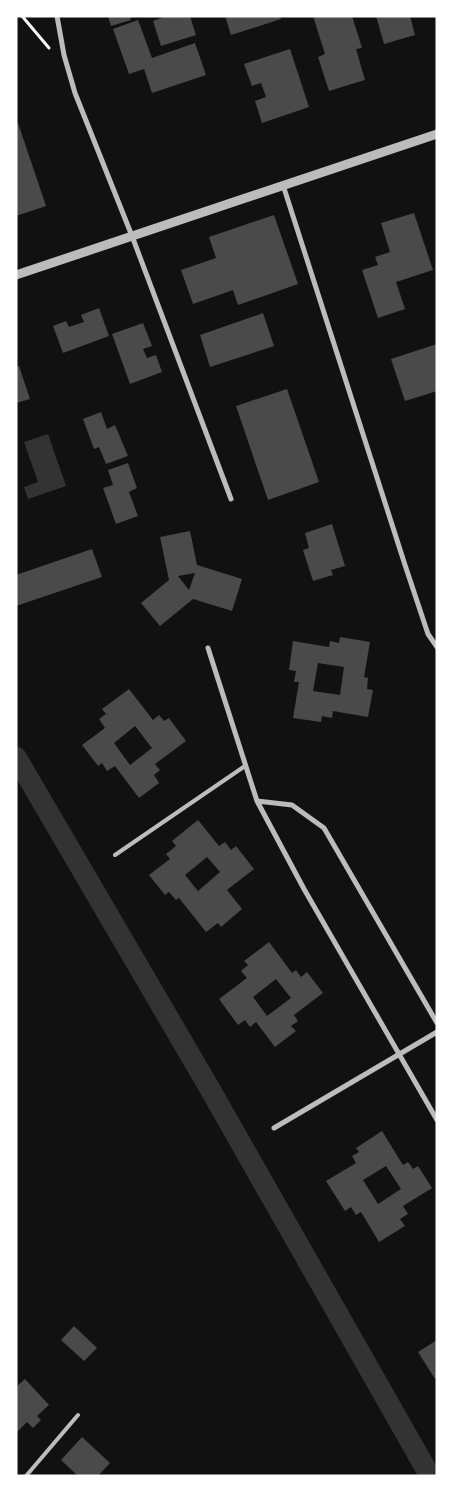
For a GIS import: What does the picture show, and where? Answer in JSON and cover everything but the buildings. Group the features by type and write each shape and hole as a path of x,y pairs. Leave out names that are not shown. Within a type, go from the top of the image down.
{"street":[{"path":"58,16 67,69 74,93 132,236 231,499"},
{"path":"16,275 437,134"},
{"path":"284,185 428,634 437,647"},
{"path":"208,648 257,801 304,889 437,1120"},
{"path":"257,801 292,805 324,828 437,1023"},
{"path":"274,1128 437,1032"}],"lane":[{"path":"115,855 245,766"},
{"path":"26,1476 78,1415"}],"path":[{"path":"22,16 67,69"}],"shaded area":[{"path":"48,434 66,486 28,499 24,487 38,482 24,442"}],"waterway":[{"path":"16,757 210,1089 430,1476"}]}
